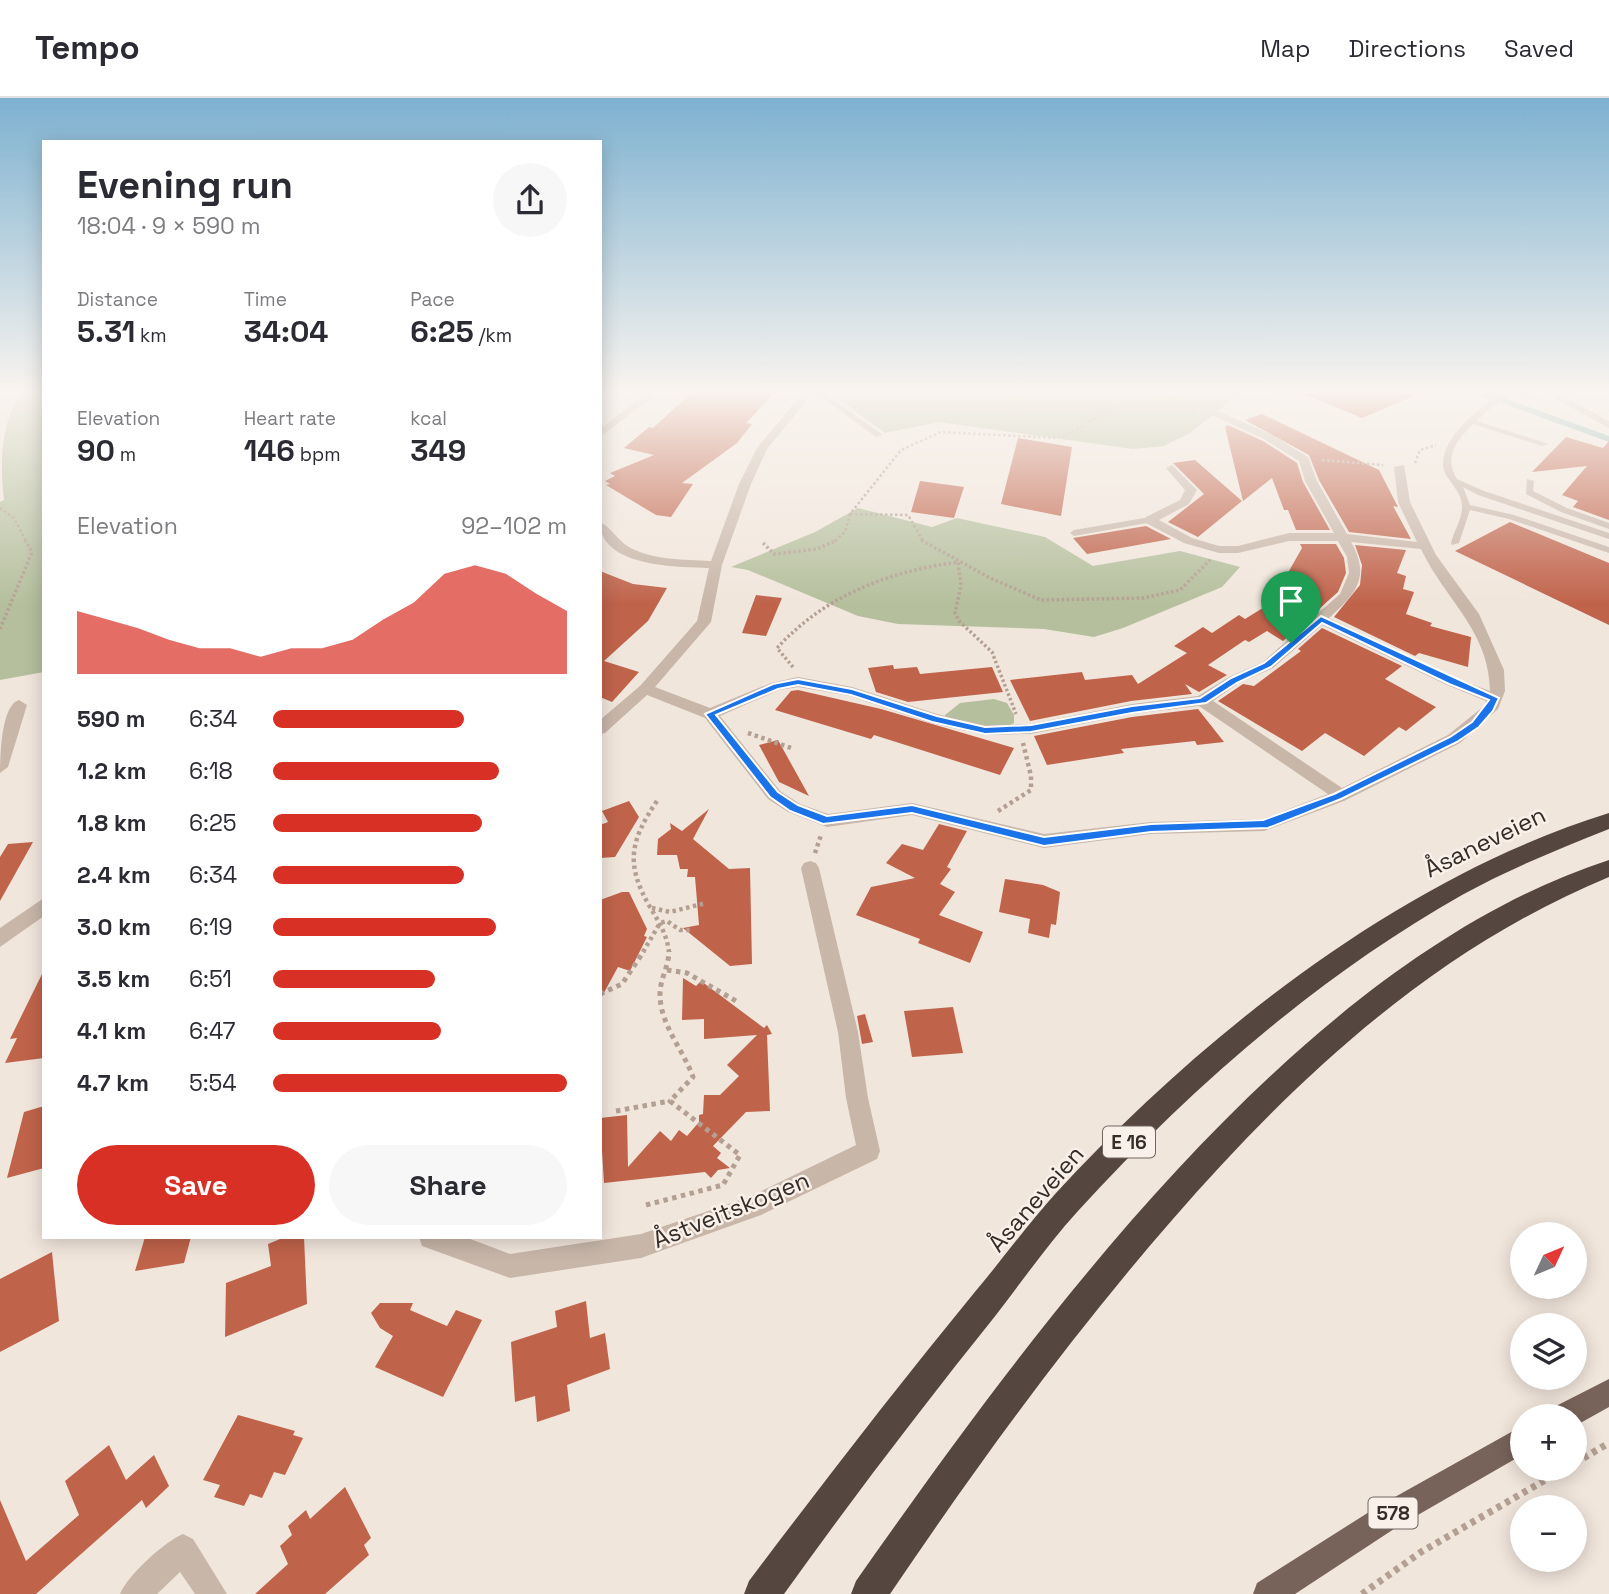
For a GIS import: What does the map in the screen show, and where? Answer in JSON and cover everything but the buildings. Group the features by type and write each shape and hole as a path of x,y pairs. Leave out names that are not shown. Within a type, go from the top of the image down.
{"highway":[{"name":"Åsaneveien","path":"762,1594 860,1459 1067,1203 1177,1094 1274,1009 1390,925 1490,869 1609,821"},
{"path":"869,1594 1018,1382 1101,1277 1244,1118 1308,1058 1369,1007 1452,948 1531,901 1609,868"}],"main road":[{"path":"1587,1404 1609,1392"},
{"name":"578","path":"1268,1594 1387,1517 1510,1447"}],"street":[{"path":"602,727 645,689 704,622 716,565 755,464"},
{"path":"710,714 776,686 798,682 852,692 935,719 985,730 1065,724 1132,709 1202,701 1234,680 1268,665 1346,596 1355,573 1347,540 1311,481 1306,464"},
{"path":"645,689 710,714 774,794 794,808 827,821 912,809 1044,841 1151,828 1264,825 1341,795 1454,739 1490,709 1497,670 1488,643 1472,614 1426,546 1404,502 1400,467"},
{"path":"1171,468 1191,490 1185,502 1150,520 1168,532 1204,546 1231,550 1266,540 1299,536 1426,546"},
{"path":"602,528 619,548 637,558 716,565"},
{"path":"1321,619 1452,682 1494,698"},
{"path":"1202,701 1341,795"},
{"path":"0,767 19,705"},
{"name":"Åstveitskogen","path":"436,1239 510,1266 641,1246 753,1207 869,1151 857,1098 848,1032 810,867"},
{"path":"0,939 42,907"},
{"path":"135,1594 183,1549 212,1594"}],"lane":[{"path":"1447,464 1457,481 1466,507 1455,543"},
{"path":"1457,481 1481,493 1609,536"},
{"path":"1530,481 1529,492 1544,501 1609,526"},
{"path":"1466,507 1511,517 1609,550"},
{"path":"1074,533 1150,520"}],"path":[{"path":"763,543 774,554 826,546 845,532 850,514 890,464"},
{"path":"1366,464 1413,469 1415,464"},
{"path":"0,508 14,518 32,552 0,629"},
{"path":"850,514 908,515 921,540 958,562 1041,600 1119,599 1180,590 1201,573 1220,549"},
{"path":"798,682 797,671 777,648 802,620 863,584 934,565 958,562"},
{"path":"958,562 961,585 955,613 959,621 992,652 1021,729 1024,750 1034,777 1029,792 1018,802 985,817 977,825"},
{"path":"723,727 760,736 794,749"},
{"path":"617,1111 670,1101 692,1077 687,1059 662,1019 659,992 667,970 669,952 660,923 632,869 631,845 657,801"},
{"path":"810,867 827,821"},
{"path":"652,908 670,912 706,903"},
{"path":"602,994 611,992 628,978 660,923 667,921 680,930 690,930"},
{"path":"667,970 687,973 736,1001"},
{"path":"646,1205 723,1185 740,1155 670,1101"},
{"path":"1587,1456 1609,1443"},
{"path":"1362,1594 1421,1552 1544,1481"}],"green space":[{"path":"2,464 42,464 42,672 0,680 0,502 4,500"},
{"path":"858,508 932,527 957,518 1045,537 1093,566 1180,551 1240,567 1222,587 1123,628 1094,637 1044,629 898,624 858,616 748,570 731,567 815,532"},
{"path":"994,699 1007,703 1014,715 1014,723 990,728 946,718 945,715 960,703"}],"route":[{"path":"1321,619 1452,682 1494,698 1490,709 1454,739 1405,766 1338,797 1264,825 1151,828 1044,841 912,809 827,821 794,808 774,794 710,714 776,686 798,682 852,692 935,719 985,730 1031,729 1132,709 1178,706 1202,701 1234,680 1268,665 1291,643 1321,619"}]}
